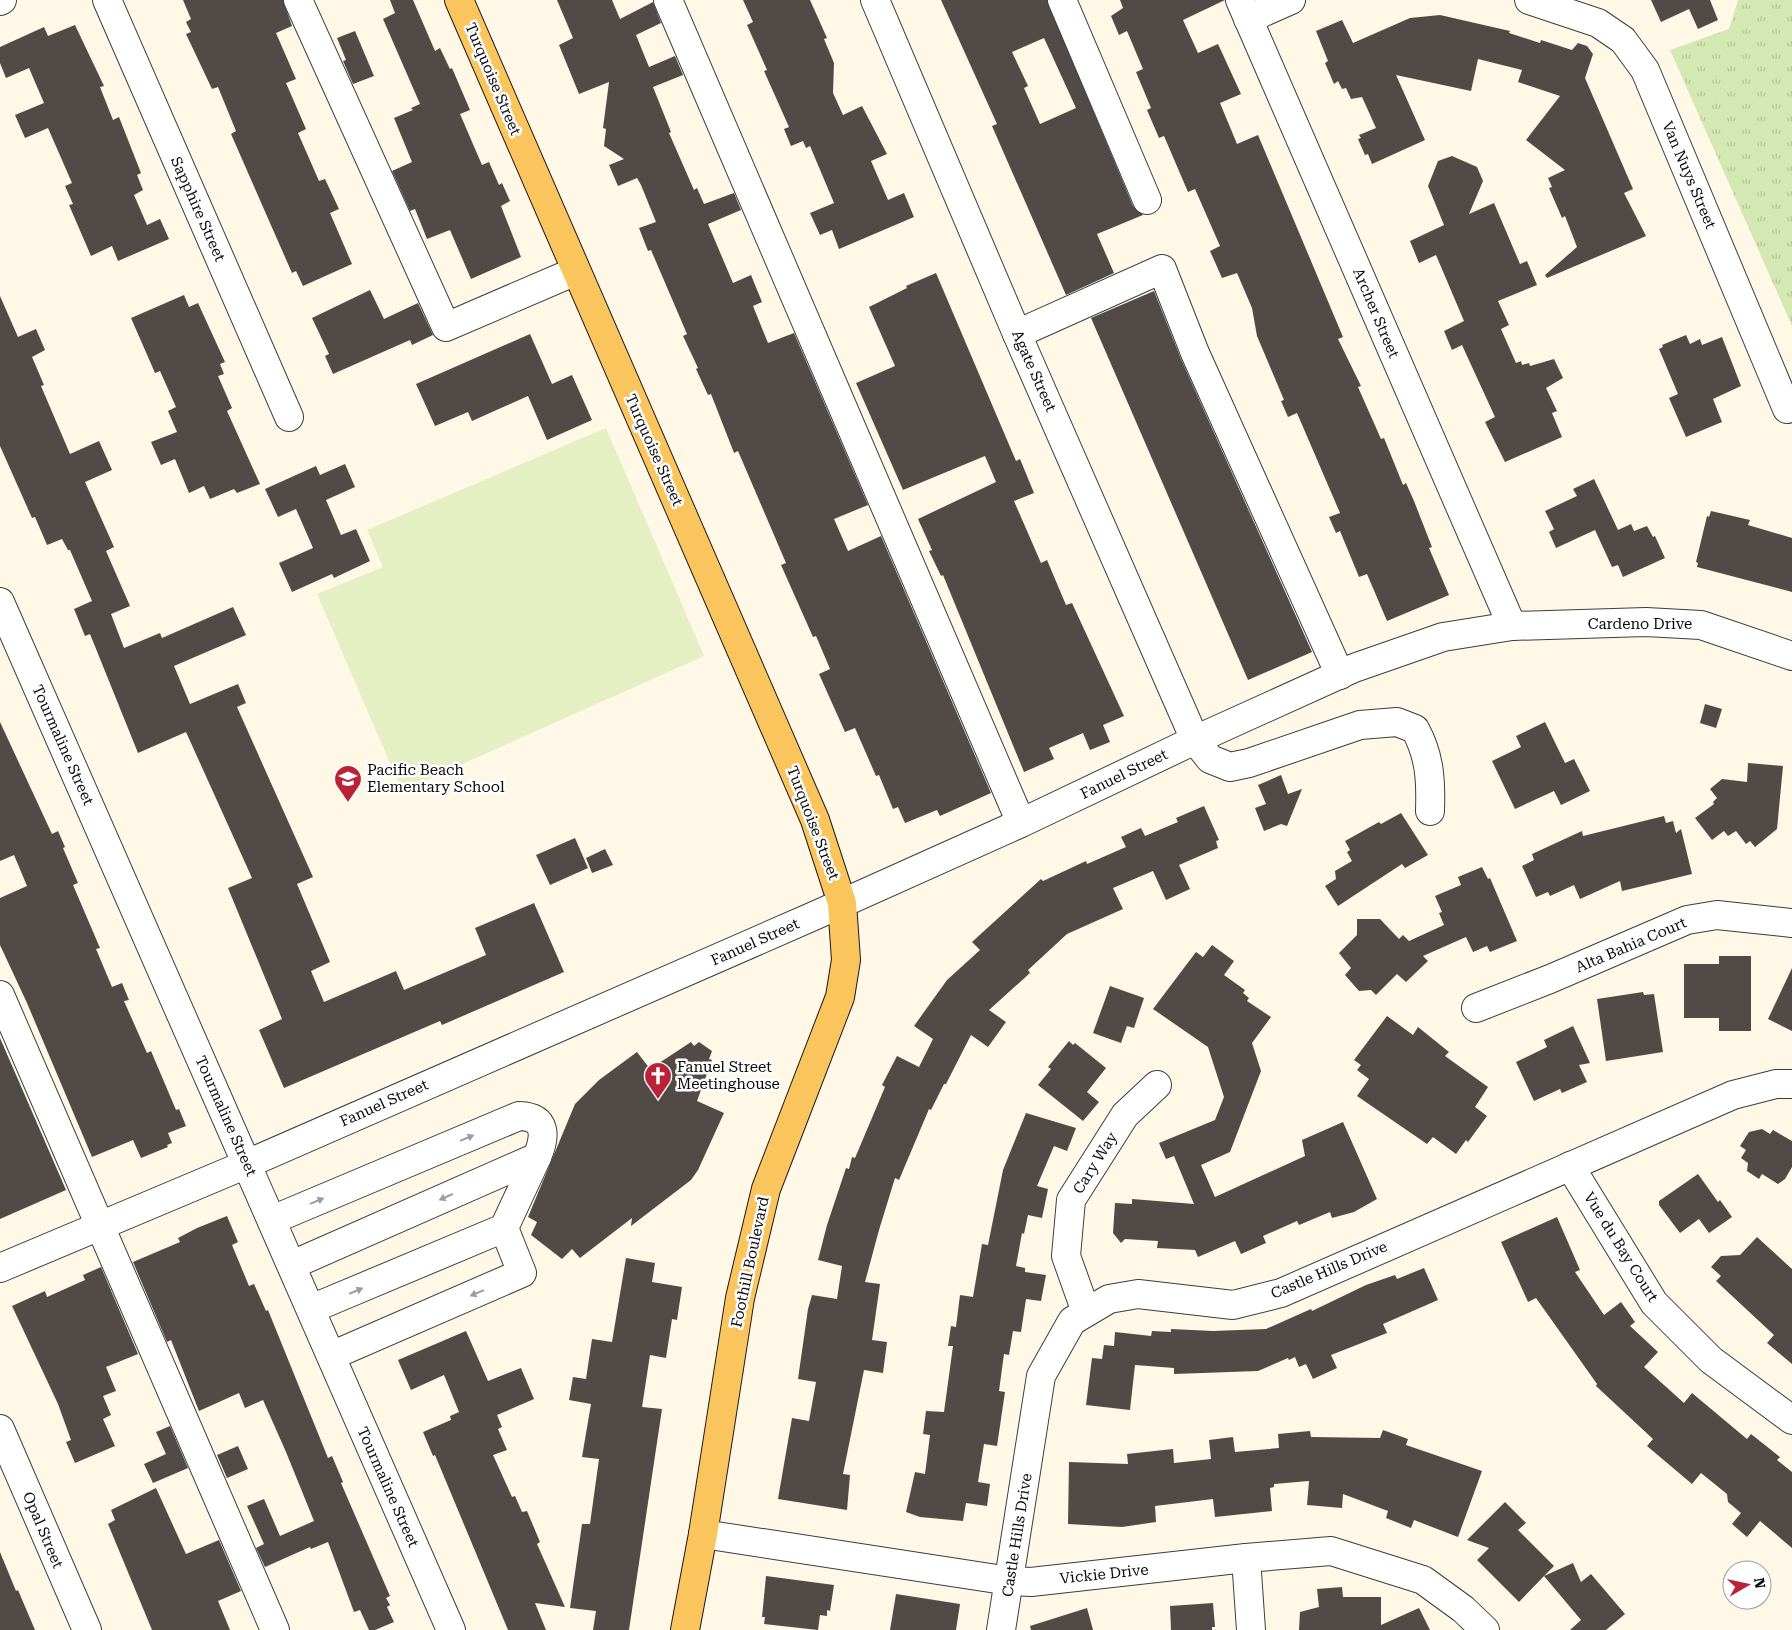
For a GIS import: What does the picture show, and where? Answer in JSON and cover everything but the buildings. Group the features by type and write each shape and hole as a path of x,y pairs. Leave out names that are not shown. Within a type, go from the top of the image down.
{"main road":[{"name":"Turquoise Street","path":"459,0 815,820 842,903"},
{"name":"Foothill Boulevard","path":"685,1630 703,1534 740,1298 766,1189 840,997 846,960 842,903"}],"street":[{"name":"Sapphire Street","path":"107,0 289,417"},
{"path":"298,0 446,327 576,270"},
{"path":"668,0 1021,823"},
{"name":"Agate Street","path":"875,0 1017,334 1195,740 1210,759 1230,767 1249,763 1360,725 1397,722 1415,728 1424,746 1431,777 1430,812"},
{"path":"1062,0 1148,200"},
{"path":"1244,9 1291,0"},
{"name":"Van Nuys Street","path":"1529,0 1598,23 1623,40 1645,70 1790,408"},
{"name":"Archer Street","path":"1244,9 1512,626"},
{"path":"1017,334 1162,269 1195,353 1340,675"},
{"name":"Tourmaline Street","path":"0,602 6,633 292,1264 451,1630"},
{"name":"Cardeno Drive","path":"1512,626 1646,622 1700,625 1792,656"},
{"name":"Fanuel Street","path":"0,1268 100,1224 247,1164 842,903 1021,823 1195,740 1340,675 1443,637 1512,626"},
{"name":"Alta Bahia Court","path":"1476,1008 1550,979 1687,920 1717,915 1792,923"},
{"path":"0,995 275,1630"},
{"name":"Cary Way","path":"1086,1312 1066,1256 1071,1200 1125,1115 1157,1084"},
{"name":"Castle Hills Drive","path":"1001,1630 1041,1376 1072,1321 1109,1299 1138,1294 1232,1305 1281,1293 1733,1096 1776,1084 1792,1084"},
{"path":"272,1220 519,1116 529,1116 540,1123 544,1134 543,1142 504,1228 311,1310"},
{"path":"292,1264 537,1157"},
{"name":"Vue du Bay Court","path":"1570,1166 1654,1303 1711,1360 1792,1420"},
{"path":"331,1356 522,1273 504,1228"},
{"name":"Opal Street","path":"0,1429 87,1630"},
{"name":"Vickie Drive","path":"703,1534 1010,1581 1031,1582 1246,1558 1330,1551 1422,1580 1463,1609 1485,1630"},
{"path":"1246,1558 1251,1630"}],"green space":[{"path":"1738,0 1792,0 1792,326 1670,50 1729,29"},
{"path":"606,428 704,656 402,791 317,594 383,567 367,530"}],"place":[{"name":"Pacific Beach Elementary School","path":"348,803"},
{"name":"Fanuel Street Meetinghouse","path":"658,1100"}]}
